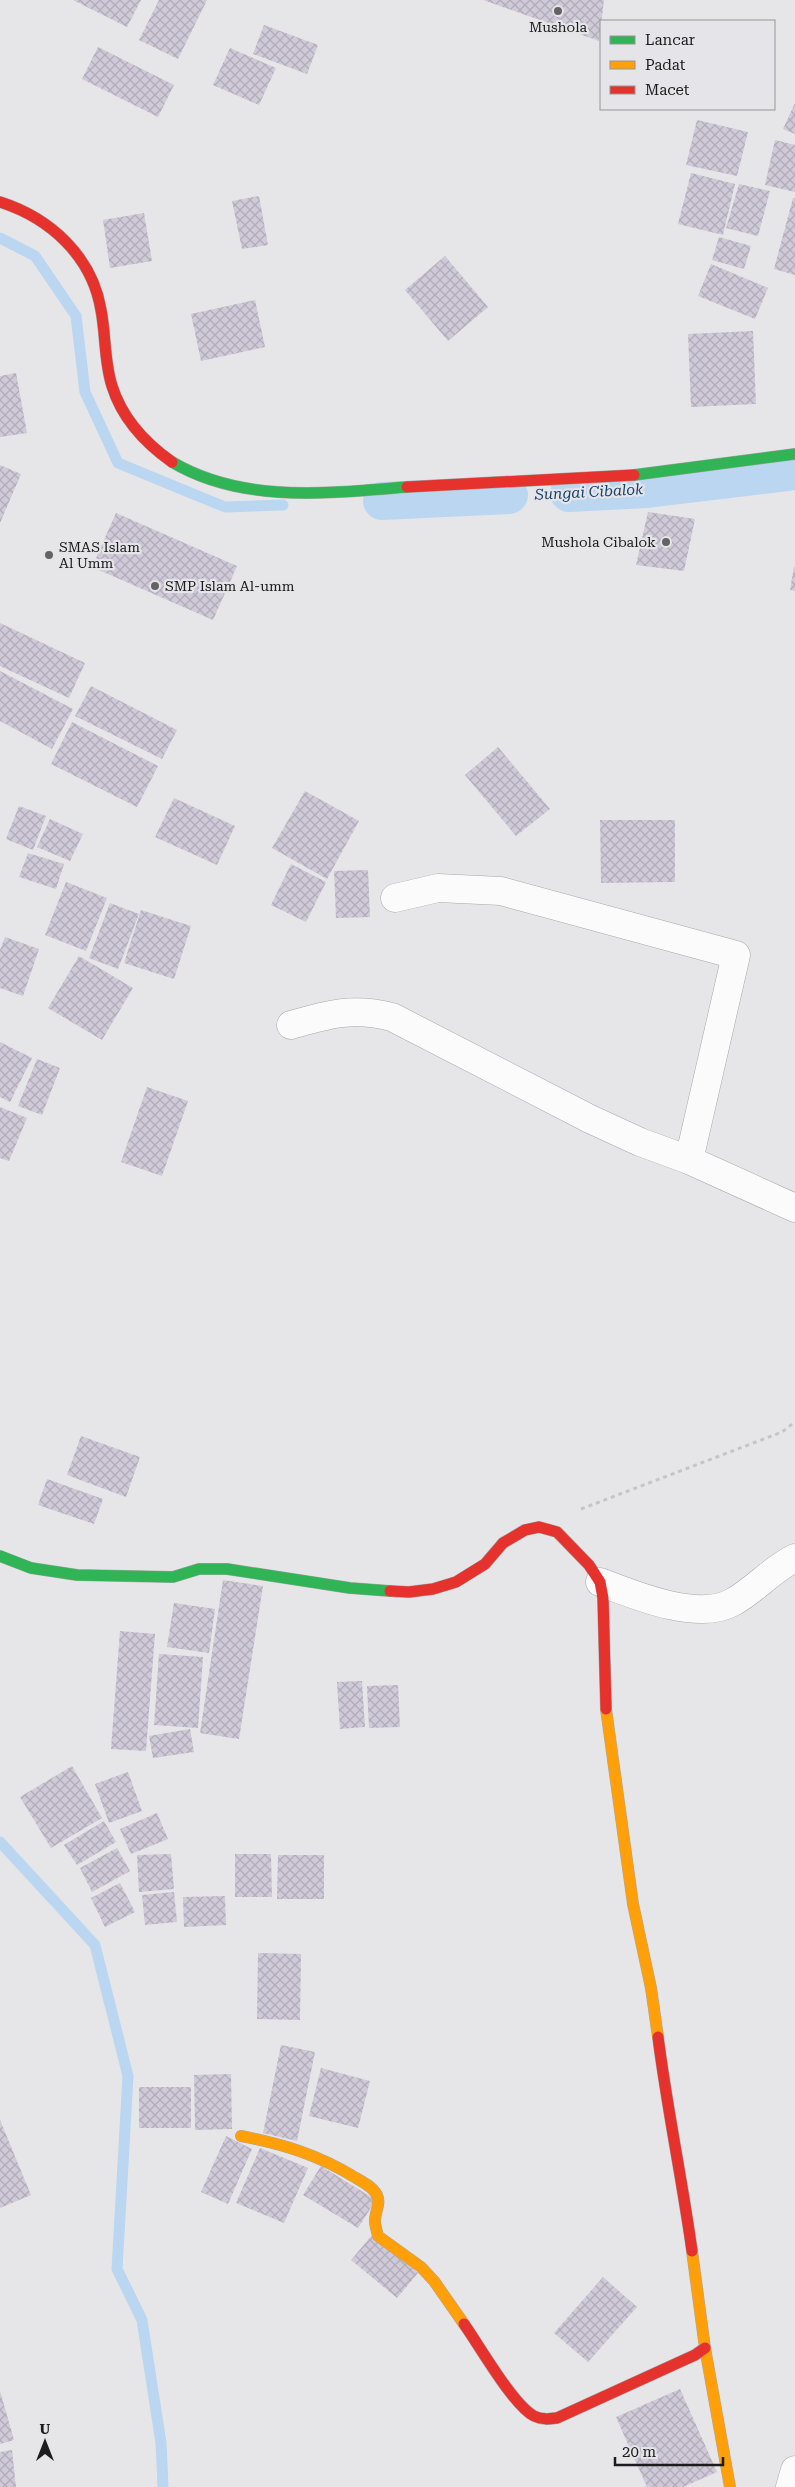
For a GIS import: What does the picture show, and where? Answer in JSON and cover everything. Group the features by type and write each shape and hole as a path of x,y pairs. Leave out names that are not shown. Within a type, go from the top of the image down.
{"street":[{"path":"0,202 28,211 48,224 60,234 85,267 94,283 101,309 107,371 117,402 129,422 153,448 175,465 195,475 219,482 270,491 310,494 432,485 585,479 711,466 795,454"},
{"path":"395,898 438,888 501,891 736,954 690,1160"},
{"path":"291,1025 348,1011 370,1012 392,1017 590,1119 640,1142 690,1160 795,1208"},
{"path":"0,1556 31,1568 77,1575 173,1577 199,1569 227,1569 350,1588 409,1592 433,1589 456,1582 485,1564 503,1543 525,1530 539,1527 557,1532 589,1565 600,1582 605,1629 606,1707 612,1761 633,1904 651,1988 668,2114 681,2174 706,2348 730,2487"},
{"path":"600,1582 659,1604 709,1608 732,1603 795,1558"},
{"path":"241,2136 279,2143 331,2162 355,2176 376,2193 379,2202 375,2221 378,2236 422,2267 434,2281 529,2415 546,2420 557,2418 695,2355 706,2348"},
{"path":"790,2487 795,2470"}],"path":[{"path":"539,1527 609,1496 782,1432 795,1422"}],"building":[{"path":"73,0 141,0 127,27"},
{"path":"159,0 207,0 178,59 139,40"},
{"name":"Mushola","path":"483,0 604,0 602,20 600,20 599,41"},
{"path":"264,25 318,45 307,74 253,54"},
{"path":"98,47 174,85 158,117 82,79"},
{"path":"230,48 276,68 259,105 213,85"},
{"path":"795,103 795,134 783,129"},
{"path":"697,120 748,132 737,176 686,165"},
{"path":"775,140 795,145 795,192 765,185"},
{"path":"691,173 735,184 723,235 678,224"},
{"path":"739,184 770,191 758,236 726,228"},
{"path":"259,196 268,245 242,249 232,201"},
{"path":"793,198 795,198 795,275 774,269"},
{"path":"144,213 152,261 110,268 103,220"},
{"path":"719,237 751,246 744,269 712,260"},
{"path":"445,256 488,307 448,341 405,290"},
{"path":"711,264 768,288 755,319 698,296"},
{"path":"255,300 265,347 201,361 191,314"},
{"path":"753,331 756,404 691,407 688,334"},
{"path":"16,373 27,433 0,437 0,376"},
{"path":"0,465 21,474 0,523"},
{"name":"Mushola Cibalok","path":"648,512 695,519 684,571 636,565"},
{"path":"116,513 237,566 213,620 92,567"},
{"path":"795,567 795,591 790,590"},
{"path":"0,623 85,663 69,698 0,666"},
{"path":"0,671 73,709 52,749 0,721"},
{"path":"91,686 177,730 162,759 75,716"},
{"path":"72,722 158,766 137,807 51,764"},
{"path":"498,747 550,809 516,836 465,775"},
{"path":"305,791 359,821 327,879 272,848"},
{"path":"174,798 235,826 217,865 155,837"},
{"path":"19,806 46,816 33,850 6,839"},
{"path":"50,819 83,834 70,861 37,847"},
{"path":"600,820 675,820 675,882 601,883"},
{"path":"28,853 64,864 56,889 19,877"},
{"path":"291,864 326,882 306,922 271,905"},
{"path":"368,870 370,917 336,918 334,871"},
{"path":"66,882 107,898 86,951 45,935"},
{"path":"110,903 139,914 118,969 89,958"},
{"path":"141,910 191,926 174,979 124,963"},
{"path":"5,937 39,949 23,996 0,988 0,950"},
{"path":"79,956 133,988 102,1040 48,1008"},
{"path":"0,1042 32,1058 10,1102 0,1097"},
{"path":"37,1059 60,1068 42,1115 18,1106"},
{"path":"147,1087 188,1101 162,1176 121,1162"},
{"path":"0,1107 27,1118 9,1161 0,1158"},
{"path":"81,1436 140,1457 126,1497 67,1475"},
{"path":"47,1479 103,1499 94,1524 38,1505"},
{"path":"223,1580 263,1586 239,1739 200,1733"},
{"path":"174,1603 215,1609 209,1653 167,1647"},
{"path":"120,1631 155,1634 146,1751 111,1749"},
{"path":"159,1654 203,1657 198,1728 154,1725"},
{"path":"362,1681 365,1727 340,1729 337,1682"},
{"path":"398,1685 400,1727 369,1728 367,1686"},
{"path":"190,1729 194,1752 153,1758 149,1736"},
{"path":"72,1766 102,1818 51,1848 20,1797"},
{"path":"128,1772 142,1811 109,1823 95,1784"},
{"path":"157,1813 168,1839 131,1854 120,1829"},
{"path":"104,1821 116,1842 77,1865 64,1845"},
{"path":"117,1848 130,1871 92,1892 80,1868"},
{"path":"171,1854 174,1889 139,1892 137,1855"},
{"path":"235,1854 271,1854 272,1897 235,1897"},
{"path":"278,1855 324,1855 324,1899 277,1899"},
{"path":"120,1883 135,1912 105,1927 91,1898"},
{"path":"174,1892 177,1922 145,1925 142,1895"},
{"path":"225,1896 226,1925 184,1927 183,1897"},
{"path":"258,1953 301,1954 300,2020 257,2019"},
{"path":"281,2045 315,2052 297,2141 263,2133"},
{"path":"321,2068 370,2081 358,2128 309,2116"},
{"path":"231,2074 232,2129 195,2130 194,2075"},
{"path":"139,2087 191,2087 191,2128 139,2128"},
{"path":"0,2120 31,2195 0,2208"},
{"path":"226,2136 252,2149 228,2204 201,2192"},
{"path":"260,2148 308,2168 284,2223 236,2203"},
{"path":"321,2166 376,2200 358,2228 303,2195"},
{"path":"373,2234 418,2273 397,2298 351,2260"},
{"path":"603,2277 637,2307 588,2362 554,2333"},
{"path":"680,2389 717,2472 683,2487 647,2487 616,2417"},
{"path":"0,2391 14,2440 0,2444"},
{"path":"12,2450 16,2487 0,2487 0,2452"}],"waterway":[{"name":"Sungai Cibalok","path":"0,238 35,256 76,316 85,392 118,463 225,507 283,505"},
{"name":"Sungai Cibalok","path":"569,493 647,489 795,471"},
{"name":"Sungai Cibalok","path":"382,501 509,495"},
{"path":"0,1842 95,1945 128,2076 117,2269 142,2320 161,2443 163,2487"}],"traffic: fast":[{"path":"634,475 795,454"},
{"path":"172,462 199,475 257,490 317,493 407,487"},
{"path":"0,1556 31,1568 77,1575 173,1577 199,1569 227,1569 350,1588 390,1591"}],"traffic: slow":[{"path":"606,1709 633,1904 651,1988 658,2037"},
{"path":"241,2136 286,2147 314,2157 342,2170 370,2187 378,2198 375,2221 378,2236 421,2267 434,2281 464,2324"},
{"path":"692,2251 705,2348 730,2487"}],"traffic: jam":[{"path":"0,202 36,218 52,229 78,256 96,291 103,320 108,367 116,398 136,429 153,447 172,462"},
{"path":"407,487 634,475"},
{"path":"390,1591 409,1592 433,1589 456,1582 485,1564 503,1543 525,1530 539,1527 557,1532 589,1565 600,1582 603,1598 606,1709"},
{"path":"658,2037 692,2251"},
{"path":"464,2324 516,2400 534,2416 543,2419 557,2418 695,2355 705,2348"}],"place":[{"name":"Mushola","path":"558,11"},
{"name":"Mushola Cibalok","path":"666,542"},
{"name":"SMAS Islam Al Umm","path":"49,555"},
{"name":"SMP Islam Al-umm","path":"155,586"}]}
